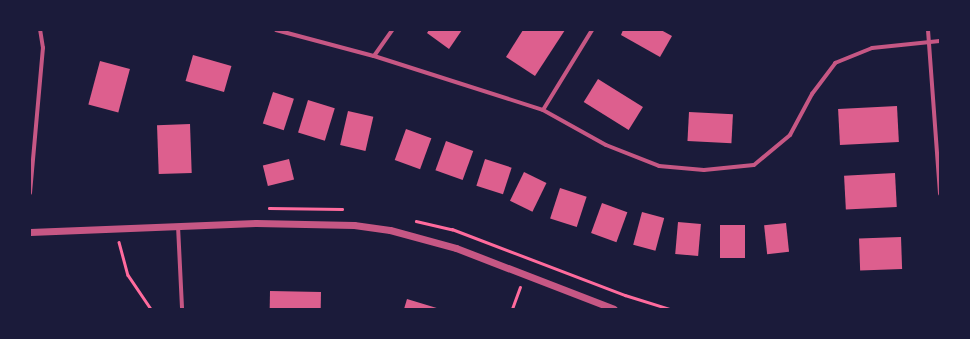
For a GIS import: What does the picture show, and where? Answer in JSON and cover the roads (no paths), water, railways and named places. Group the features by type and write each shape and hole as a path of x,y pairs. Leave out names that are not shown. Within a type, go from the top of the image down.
{"street":[{"path":"30,193 43,48 40,30"},
{"path":"276,30 374,56 544,110 606,145 659,166 704,170 754,166 790,135 812,94 835,63 872,48 940,41"},
{"path":"374,56 392,30"},
{"path":"544,110 592,30"},
{"path":"928,30 940,194"},
{"path":"30,232 115,227 178,226 256,222 361,226 390,230 456,248 614,309"},
{"path":"178,226 182,309"}]}
